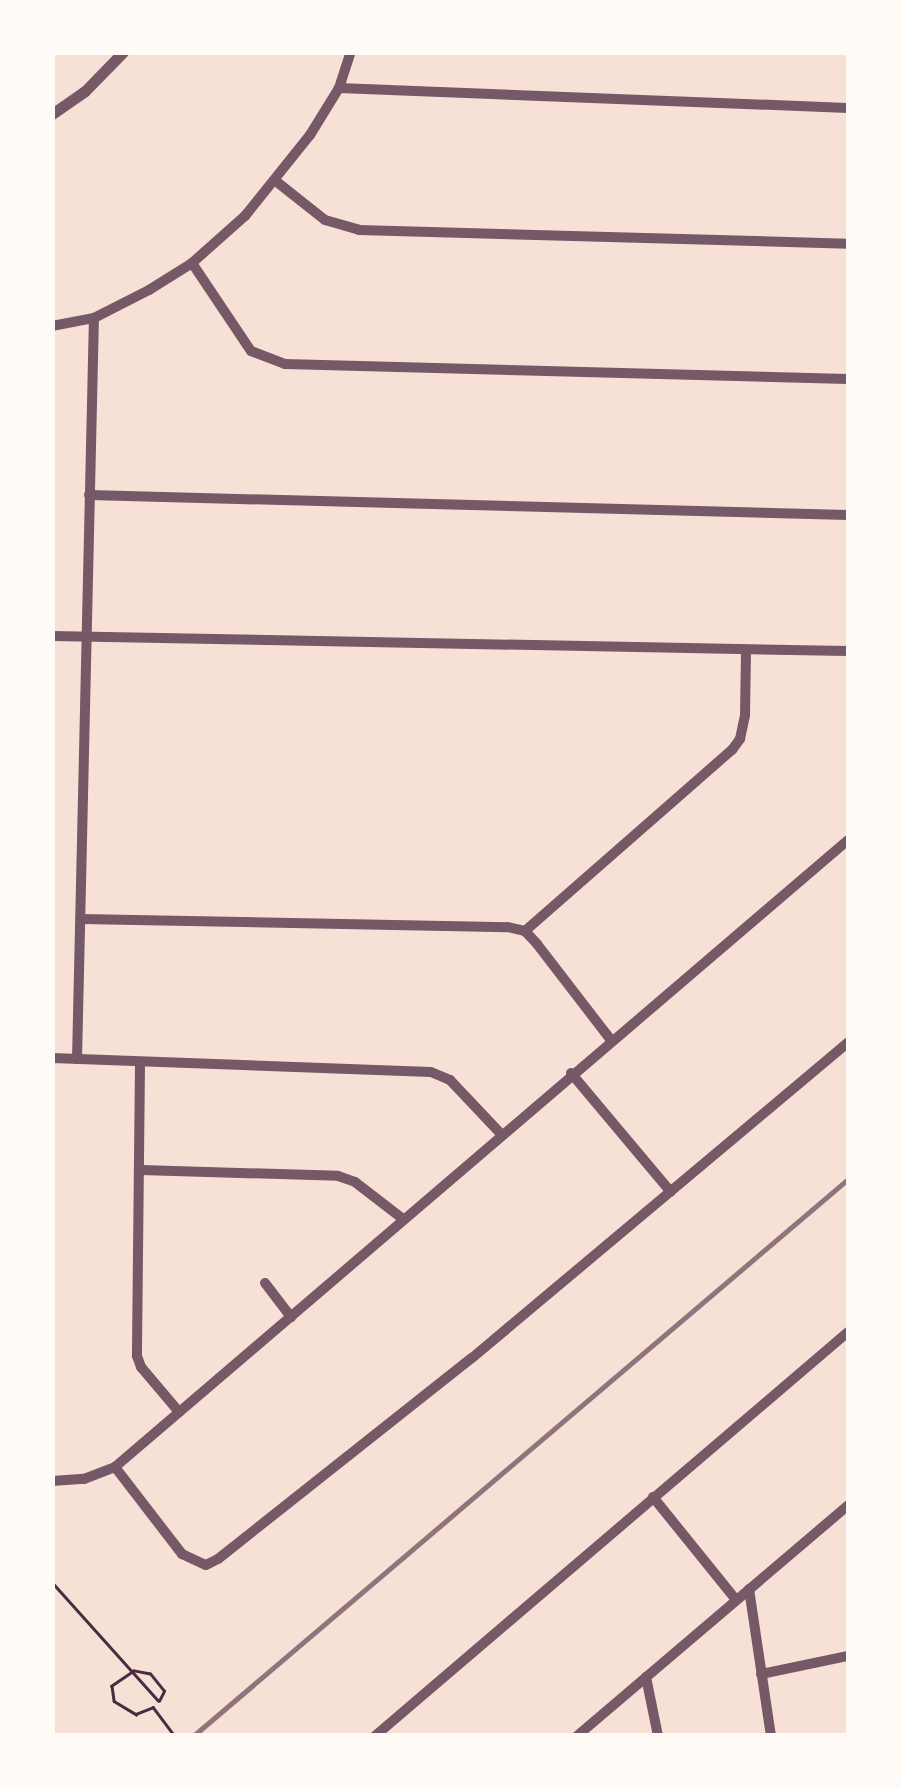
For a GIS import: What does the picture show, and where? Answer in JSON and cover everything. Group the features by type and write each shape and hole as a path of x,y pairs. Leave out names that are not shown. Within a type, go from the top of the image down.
{"street":[{"path":"52,114 86,91 124,52"},
{"path":"52,326 94,318 192,262 277,182 339,88 351,52"},
{"path":"339,88 848,108"},
{"path":"277,182 325,220 359,230 848,244"},
{"path":"192,262 240,338 264,359 285,364 848,380"},
{"path":"77,1059 94,318"},
{"path":"90,495 848,515"},
{"path":"52,636 848,650"},
{"path":"81,919 401,922 525,931 732,750 740,739 745,715 746,651"},
{"path":"52,1480 84,1479 114,1467 848,840"},
{"path":"525,931 611,1040"},
{"path":"114,1467 182,1554 206,1565 218,1559 671,1192 848,1042"},
{"path":"52,1058 431,1072 450,1080 502,1135"},
{"path":"140,1062 137,1356 141,1367 179,1412"},
{"path":"572,1074 671,1192"},
{"path":"140,1170 338,1176 355,1182 403,1219"},
{"path":"266,1282 291,1317"},
{"path":"375,1736 848,1332"},
{"path":"653,1497 736,1600"},
{"path":"576,1736 848,1505"},
{"path":"749,1588 771,1736"},
{"path":"761,1674 848,1656"},
{"path":"646,1677 658,1736"}],"path":[{"path":"52,1582 158,1702 164,1691 150,1674 134,1671 112,1686 114,1701 136,1714 153,1708 175,1736"}],"railway":[{"path":"193,1736 848,1179"}]}
